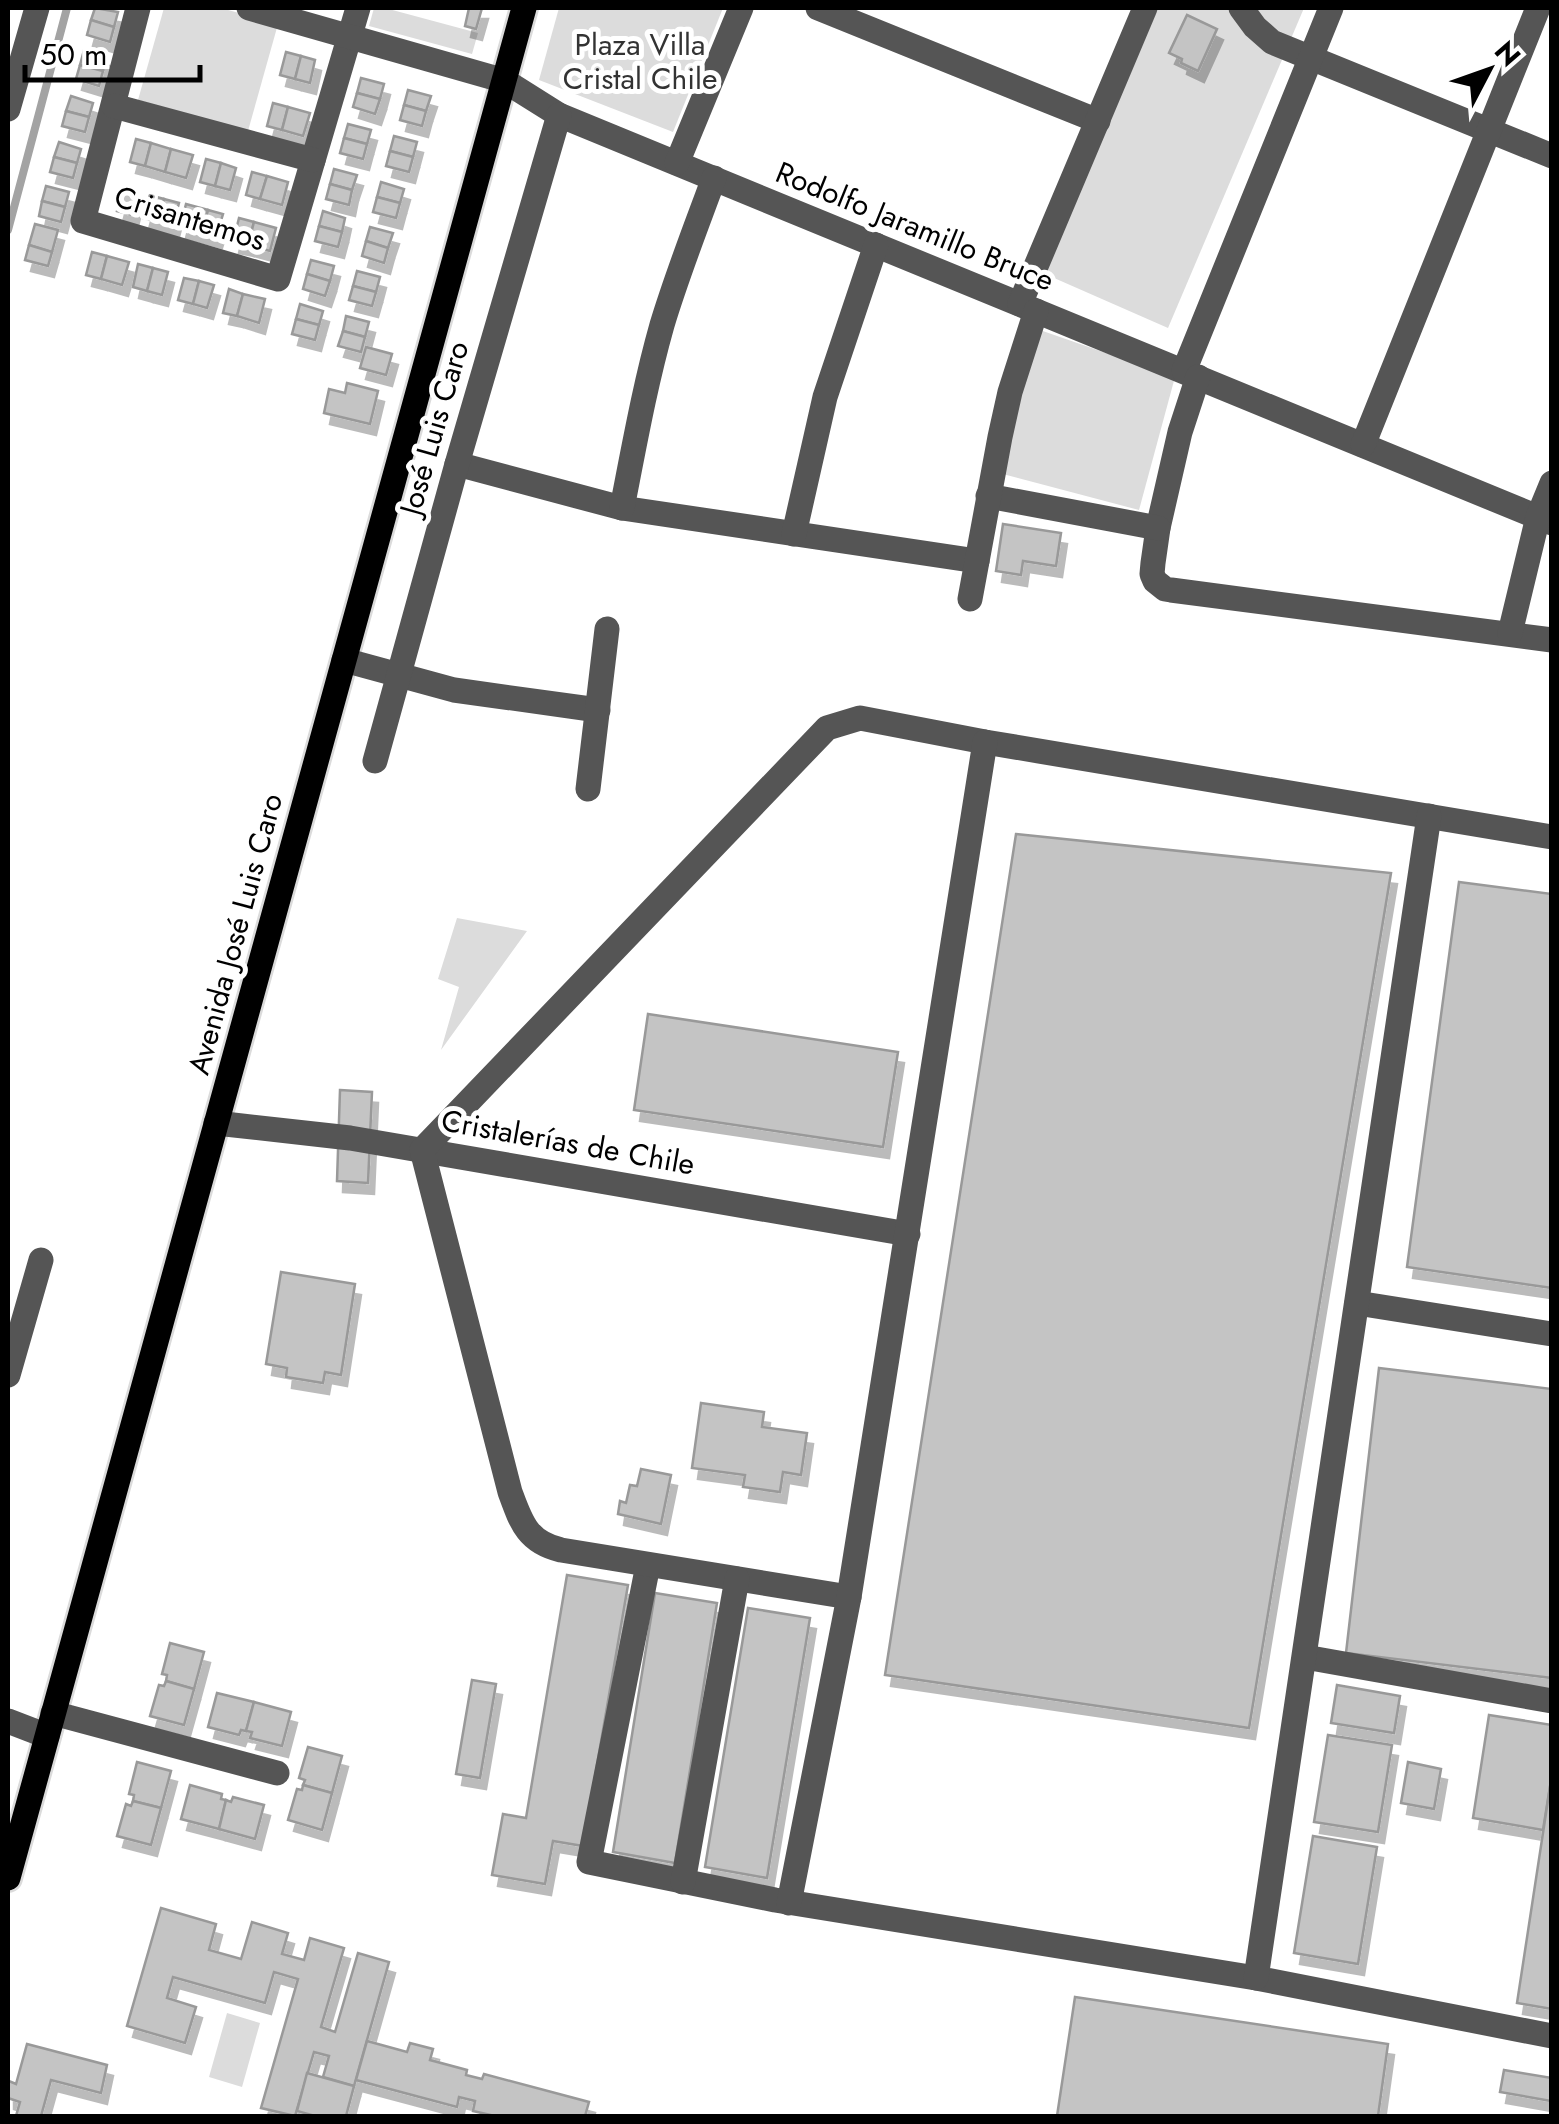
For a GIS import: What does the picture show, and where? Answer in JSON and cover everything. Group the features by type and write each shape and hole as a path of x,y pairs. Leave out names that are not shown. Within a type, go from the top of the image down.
{"main road":[{"name":"Avenida José Luis Caro","path":"8,1878 524,8"}],"street":[{"path":"8,110 37,8"},
{"path":"138,8 114,106 312,160 358,8"},
{"name":"Rodolfo Jaramillo Bruce","path":"250,8 505,81 559,115 1545,520"},
{"path":"677,163 741,8"},
{"path":"818,8 1098,121"},
{"path":"970,599 1028,307 1098,121 1146,8"},
{"path":"1241,8 1272,42 1552,156"},
{"path":"1331,8 1191,374 1152,574 1164,589 1552,640"},
{"path":"1363,445 1538,8"},
{"name":"Crisantemos","path":"114,106 84,221 278,278 312,160"},
{"name":"José Luis Caro","path":"375,761 559,115"},
{"path":"622,508 662,326 714,178"},
{"path":"794,534 825,398 876,246"},
{"path":"457,464 622,508 977,561"},
{"path":"1510,633 1545,520 1552,483"},
{"path":"988,496 1158,528"},
{"path":"588,789 607,628"},
{"path":"344,660 454,690 598,710"},
{"path":"849,1597 546,1547 524,1528 510,1492 422,1150 827,728 860,718 1552,836"},
{"path":"789,1902 849,1597 984,742"},
{"path":"1256,1978 1429,816"},
{"name":"Cristalerías de Chile","path":"216,1124 422,1150 908,1234"},
{"path":"8,1375 18,1303 41,1260"},
{"path":"1357,1303 1552,1334"},
{"path":"648,1564 589,1862 789,1902 1256,1978 1552,2036"},
{"path":"683,1882 737,1579"},
{"path":"1305,1657 1552,1701"},
{"path":"8,1721 50,1724 277,1773"}],"green space":[{"path":"164,8 221,8 278,24 248,131 138,100"},
{"path":"374,8 478,33 472,54 369,26"},
{"name":"Plaza Villa Cristal Chile","path":"559,8 723,8 673,132 539,80"},
{"path":"1158,8 1304,8 1168,328 1045,274"},
{"path":"1037,329 1175,377 1139,510 999,473"},
{"path":"457,918 527,931 441,1050 459,987 438,979"},
{"path":"227,2013 260,2023 242,2087 209,2077"}],"building":[{"path":"95,8 118,12 114,27 91,20"},
{"path":"469,8 482,8 476,29 465,26"},
{"path":"1187,15 1217,29 1198,71 1169,53"},
{"path":"91,20 114,27 110,42 87,35"},
{"path":"84,50 107,56 103,71 80,65"},
{"path":"286,52 301,56 295,79 280,75"},
{"path":"301,56 315,60 310,83 295,79"},
{"path":"80,65 103,71 99,86 76,79"},
{"path":"361,78 384,84 380,99 357,93"},
{"path":"408,90 431,96 426,111 404,105"},
{"path":"357,93 380,99 375,114 353,107"},
{"path":"71,96 93,103 89,117 66,111"},
{"path":"273,103 288,107 282,130 267,126"},
{"path":"404,105 426,111 422,126 400,120"},
{"path":"288,107 310,113 303,136 282,130"},
{"path":"66,111 89,117 85,132 62,126"},
{"path":"348,124 371,130 367,144 344,138"},
{"path":"394,136 417,142 413,157 390,151"},
{"path":"344,138 367,144 363,159 340,153"},
{"path":"136,139 151,143 145,166 130,162"},
{"path":"59,142 81,149 77,163 54,157"},
{"path":"151,143 171,149 165,172 145,166"},
{"path":"171,149 193,155 186,178 165,172"},
{"path":"390,151 413,157 409,172 386,166"},
{"path":"54,157 77,163 73,178 50,172"},
{"path":"206,159 221,163 215,186 200,182"},
{"path":"221,163 236,168 230,190 215,186"},
{"path":"334,169 357,175 352,190 330,184"},
{"path":"252,172 267,176 260,199 246,195"},
{"path":"267,176 288,182 282,205 260,199"},
{"path":"381,182 404,189 400,203 377,197"},
{"path":"330,184 352,190 349,205 326,199"},
{"path":"46,186 69,192 65,207 42,201"},
{"path":"123,188 138,192 132,215 117,211"},
{"path":"149,195 164,199 158,222 143,218"},
{"path":"377,197 400,203 396,218 373,212"},
{"path":"164,199 179,203 173,226 158,222"},
{"path":"42,201 65,207 61,222 39,216"},
{"path":"186,204 208,210 202,233 180,227"},
{"path":"208,210 223,214 216,237 202,233"},
{"path":"323,211 345,218 342,232 319,226"},
{"path":"239,218 254,222 248,245 233,242"},
{"path":"254,222 276,228 270,251 248,245"},
{"path":"35,224 58,230 52,252 29,245"},
{"path":"319,226 342,232 338,247 315,241"},
{"path":"370,227 393,233 388,248 366,241"},
{"path":"366,241 388,248 384,263 362,256"},
{"path":"29,245 52,252 48,266 25,260"},
{"path":"92,252 107,256 101,279 86,275"},
{"path":"107,256 129,262 122,285 101,279"},
{"path":"311,260 334,266 330,281 307,274"},
{"path":"138,264 153,268 147,291 133,287"},
{"path":"153,268 168,272 162,295 147,291"},
{"path":"357,271 380,277 376,292 353,286"},
{"path":"307,274 330,281 325,296 303,289"},
{"path":"184,278 199,281 193,304 178,300"},
{"path":"199,281 214,285 207,308 193,304"},
{"path":"353,286 376,292 372,306 349,300"},
{"path":"229,289 243,294 237,316 223,313"},
{"path":"243,294 265,299 259,323 237,316"},
{"path":"300,304 323,311 319,325 296,319"},
{"path":"346,316 369,322 365,337 343,331"},
{"path":"296,319 319,325 315,340 292,334"},
{"path":"343,331 365,337 361,352 338,346"},
{"path":"366,347 392,354 386,375 360,368"},
{"path":"347,383 378,391 370,424 324,413 329,389 345,393"},
{"path":"1003,524 1061,533 1056,566 1023,561 1021,575 996,571"},
{"path":"1016,834 1391,873 1249,1728 885,1675"},
{"path":"1459,882 1552,894 1552,1288 1407,1267"},
{"path":"648,1014 898,1052 883,1147 634,1110"},
{"path":"340,1090 372,1092 368,1183 337,1181"},
{"path":"281,1272 355,1284 341,1375 325,1372 323,1383 286,1377 287,1368 266,1364"},
{"path":"1379,1368 1552,1389 1552,1678 1346,1653"},
{"path":"701,1403 764,1412 762,1427 807,1433 801,1475 783,1472 780,1492 743,1487 745,1475 692,1468"},
{"path":"641,1469 671,1475 661,1524 618,1514 620,1501 626,1503 630,1485 637,1486"},
{"path":"567,1575 628,1585 583,1846 553,1841 545,1884 492,1875 503,1814 526,1818"},
{"path":"655,1593 717,1603 675,1863 613,1852"},
{"path":"748,1608 810,1618 767,1878 705,1867"},
{"path":"170,1643 204,1652 194,1689 166,1681 167,1675 162,1674"},
{"path":"472,1680 496,1684 480,1778 456,1774"},
{"path":"166,1681 194,1689 184,1725 150,1716 159,1685 164,1686"},
{"path":"1337,1685 1400,1696 1394,1733 1331,1723"},
{"path":"217,1693 254,1702 246,1731 241,1730 239,1735 208,1727"},
{"path":"254,1702 291,1712 282,1746 250,1738 252,1732 246,1731"},
{"path":"1489,1715 1552,1725 1552,1774 1543,1830 1473,1818"},
{"path":"1328,1735 1392,1745 1378,1832 1314,1822"},
{"path":"308,1747 342,1756 332,1793 303,1785 305,1780 299,1778"},
{"path":"137,1762 171,1771 161,1808 133,1801 134,1795 129,1794"},
{"path":"1408,1762 1441,1769 1434,1809 1401,1803"},
{"path":"1552,1774 1552,2009 1517,2003"},
{"path":"190,1785 222,1794 221,1799 226,1800 219,1829 181,1819"},
{"path":"303,1785 332,1793 322,1830 288,1820 297,1789 302,1790"},
{"path":"233,1797 264,1805 255,1839 219,1829 226,1800 231,1802"},
{"path":"133,1801 161,1808 151,1845 117,1836 126,1804 131,1806"},
{"path":"1313,1836 1377,1847 1358,1964 1294,1953"},
{"path":"161,1908 216,1924 209,1950 241,1959 252,1922 288,1933 282,1954 304,1960 310,1938 344,1948 321,2027 335,2032 358,1953 389,1962 354,2086 323,2077 329,2056 314,2052 295,2116 261,2108 298,1979 274,1972 265,2003 173,1977 167,1998 196,2007 185,2043 127,2026"},
{"path":"1075,1997 1388,2044 1378,2116 1057,2116"},
{"path":"367,2041 407,2052 410,2043 433,2049 430,2060 467,2070 466,2075 482,2079 484,2074 589,2102 585,2116 495,2116 473,2111 475,2101 459,2097 457,2107 356,2080"},
{"path":"27,2044 107,2065 101,2093 51,2080 41,2116 16,2116 20,2102 8,2098 9,2081 16,2084"},
{"path":"1504,2070 1552,2078 1551,2101 1500,2092"},
{"path":"307,2073 354,2086 346,2116 315,2116 297,2111"}],"waterway":[{"path":"8,230 67,8"}]}
